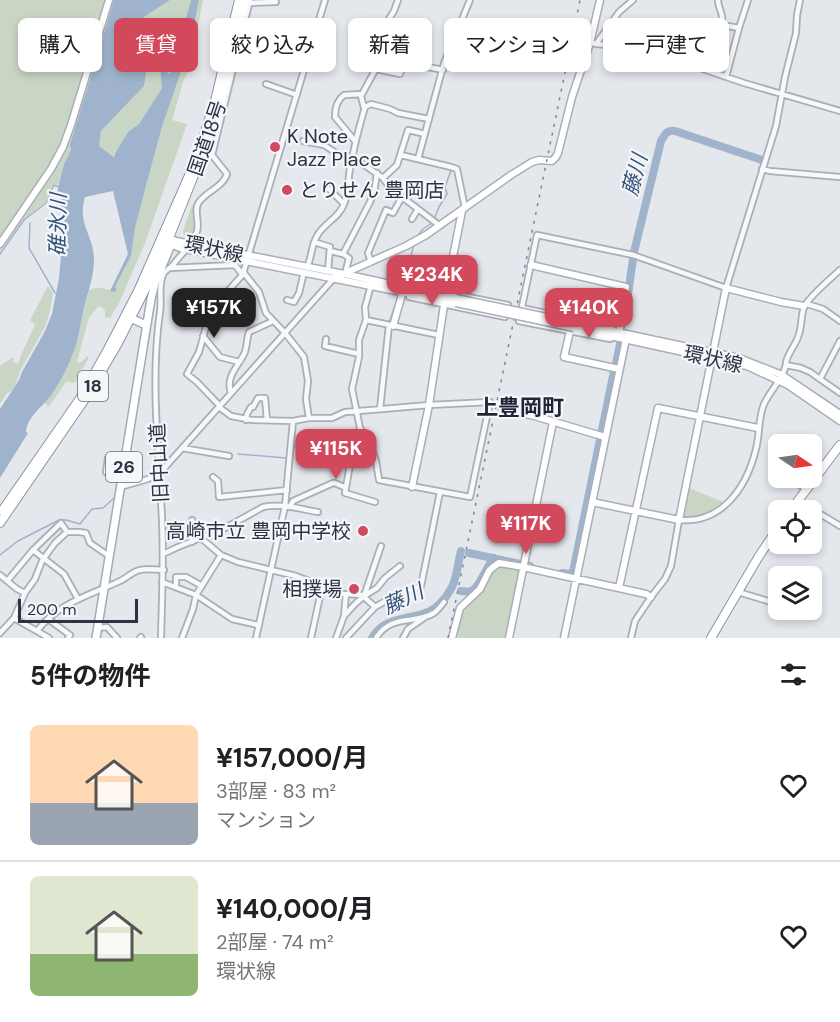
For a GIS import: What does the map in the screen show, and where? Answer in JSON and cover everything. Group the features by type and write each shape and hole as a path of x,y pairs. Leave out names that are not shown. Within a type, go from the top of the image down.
{"highway":[{"name":"国道18号","path":"168,241 208,125 239,0"},
{"name":"国道18号","path":"207,155 248,1"},
{"name":"18","path":"0,523 85,399 168,241 207,155"},
{"name":"18","path":"0,514 81,397 128,317"},
{"path":"799,500 840,445"},
{"path":"711,638 768,544"}],"main road":[{"name":"26","path":"96,638 146,325 156,296 155,283 168,241"},
{"path":"128,317 146,325"}],"street":[{"path":"0,244 51,169 63,147 109,0"},
{"path":"325,0 243,273 228,291 215,325 206,327 200,352 187,374 231,416 246,420 293,421 333,418 345,412 356,411 429,405 490,402 470,497 379,480 371,446 360,428 356,411 352,389 371,283"},
{"path":"389,18 398,0"},
{"path":"418,159 443,70 470,0"},
{"path":"120,487 159,474 334,278 406,246 440,226 532,162 549,161 556,157 572,97 593,44 600,0"},
{"path":"593,44 619,12 633,0"},
{"path":"718,0 723,15 722,24 739,28"},
{"path":"726,77 748,0"},
{"path":"632,638 635,621 665,579 673,563 679,520 726,288 776,126 796,33 800,0"},
{"path":"191,244 197,231 196,207 198,202 221,183 227,174 207,155 248,1 276,2"},
{"path":"593,44 636,49 665,56 782,95 840,111"},
{"path":"432,68 443,70"},
{"path":"287,300 294,302 298,297 305,269 311,260 314,242 324,226 338,215 344,204 351,159 364,108 361,96 374,72"},
{"path":"266,84 297,95"},
{"path":"355,141 334,117 339,100 344,95 362,94"},
{"path":"364,108 370,104 398,113 429,119"},
{"path":"383,178 398,165 408,130 425,134"},
{"path":"303,141 324,145 342,157 360,162 377,173 390,188 440,226"},
{"path":"401,155 457,169 464,209 446,292"},
{"path":"762,169 840,177"},
{"path":"343,254 374,193 377,173"},
{"path":"329,189 344,204"},
{"path":"371,262 368,253 386,210 393,213 402,197"},
{"path":"412,219 418,209"},
{"path":"573,326 519,321 537,235 633,255 726,288 781,302 823,309 840,321"},
{"name":"環状線","path":"168,241 191,244 247,258"},
{"name":"環状線","path":"168,241 184,248 305,269 347,273 371,283"},
{"path":"314,242 330,247 328,271"},
{"name":"旧中山道","path":"161,638 164,570 155,395 156,338 161,308 156,296 162,277 184,252 184,248"},
{"path":"330,251 350,258 347,273"},
{"path":"170,268 235,265 243,273 259,292 266,313 304,357 309,381 306,402 309,418"},
{"path":"531,265 626,287 620,335 619,369 564,638"},
{"name":"環状線","path":"305,269 334,278 371,283 712,355 739,358 780,378 840,414"},
{"path":"592,502 689,521 700,519 726,506 748,476 757,446 758,428 764,403 786,365 799,334 806,305 840,270"},
{"path":"380,409 391,326 406,291 411,286 508,304 505,317 409,297 406,291"},
{"path":"412,486 429,405 444,305"},
{"path":"522,308 573,326"},
{"path":"366,320 439,335"},
{"path":"231,393 228,386 231,374 245,351 249,332 273,321"},
{"path":"573,326 564,357 619,369"},
{"path":"204,336 220,357 238,362"},
{"path":"326,339 325,346 359,354"},
{"path":"820,379 840,341"},
{"path":"786,365 801,368 840,393"},
{"name":"環状線","path":"780,378 840,421"},
{"path":"246,420 247,414 258,398 266,398 267,420"},
{"path":"618,588 658,408 758,428"},
{"path":"502,410 605,437"},
{"path":"256,638 287,507 293,421"},
{"path":"508,638 553,422"},
{"path":"360,428 352,453 345,493 375,502"},
{"path":"182,448 229,456"},
{"path":"106,472 108,458 125,461"},
{"path":"213,477 218,481 219,497 287,490"},
{"path":"287,507 293,501 333,483 346,488"},
{"path":"346,638 375,607 421,586 441,492"},
{"path":"163,554 225,528 263,507 287,507 318,512"},
{"path":"822,515 840,526"},
{"path":"192,520 192,542"},
{"path":"8,580 33,550 61,523 67,532"},
{"path":"0,633 14,618 25,593 55,543 67,532 87,533 90,543 109,556"},
{"path":"201,538 221,555 238,562 296,576 346,596 346,594 364,596 375,607"},
{"path":"364,596 381,546"},
{"path":"33,550 64,574 78,599"},
{"path":"182,638 196,596 221,555"},
{"path":"452,638 460,608 480,590 492,568 499,563 646,594 651,597"},
{"path":"344,616 400,566"},
{"path":"37,631 66,604 142,569 164,570"},
{"path":"0,575 25,593"},
{"path":"176,587 176,577 186,577 202,586"},
{"path":"162,582 196,596 232,619 258,625"},
{"path":"310,638 322,586"},
{"path":"738,592 768,601"},
{"path":"336,638 344,616 346,596"},
{"path":"403,638 408,629 434,612 444,602"},
{"path":"376,638 384,628 393,623 428,616"},
{"path":"14,618 49,638"},
{"path":"48,619 70,635 68,638"},
{"path":"97,628 107,627 117,638"}],"green space":[{"path":"0,0 105,0 100,18 18,18 18,72 83,72 65,131 52,159 0,238"},
{"path":"112,0 114,0 102,39"},
{"path":"170,0 191,0 186,18 143,18"},
{"path":"199,0 203,0 198,25 198,18 195,18"},
{"path":"92,72 71,150 64,164 60,185 54,184 45,202 22,221 0,252 0,248 63,154"},
{"path":"140,72 160,72 162,88 139,124 128,132 115,157 99,146 101,131 144,86"},
{"path":"181,72 188,72 184,79 172,120 187,124 145,243 119,303 110,318 105,317 105,310 99,306 89,317 77,362 82,362 87,356 89,357 75,383 66,382 49,407 44,402 53,393 73,354 89,290 99,288 115,292 115,287 131,256 135,228 162,127"},
{"path":"192,205 195,205 196,222 190,239 184,236 183,231"},
{"path":"48,286 53,293 46,325 20,371 15,386 0,404 0,366 13,357 14,362 18,364 35,325 30,320"},
{"path":"689,488 726,503 700,517 684,519"},
{"path":"500,566 518,569 520,572 506,638 458,638 456,635 462,610 479,595 494,569"}],"water":[{"path":"114,0 170,0 143,18 114,18 114,72 146,72 144,86 101,131 99,146 114,157 128,132 139,124 162,88 160,72 170,74 171,72 181,72 162,127 147,182 135,228 131,256 115,287 117,288 115,292 110,291 128,254 113,191 85,197 83,215 93,250 94,264 76,345 61,380 51,396 33,415 27,426 26,432 28,433 0,478 0,409 19,380 52,314 59,278 63,234 62,207 57,203 58,200 62,201 61,195 57,193 92,72 102,72 102,40"},
{"path":"191,0 199,0 195,18 186,18"}],"waterway":[{"path":"465,18 472,1"},
{"path":"442,162 425,158 422,155 444,72"},
{"name":"藤川","path":"628,294 634,252 661,141 666,133 675,131 762,160"},
{"path":"434,219 447,194 445,187 452,168"},
{"name":"碓氷川","path":"0,254 24,220 46,203 54,185 59,187"},
{"name":"碓氷川","path":"30,223 29,248 55,293"},
{"path":"416,238 432,223"},
{"path":"403,282 414,245"},
{"path":"371,318 387,322 390,320 398,297"},
{"name":"藤川","path":"616,364 620,344"},
{"name":"藤川","path":"562,573 573,572 614,371"},
{"path":"293,449 300,443 345,450 351,435 356,432"},
{"path":"238,454 286,458"},
{"path":"0,555 18,541 59,520 80,524 92,509 103,508 114,498"},
{"name":"藤川","path":"372,638 384,625 422,614 440,604 454,583 461,551"},
{"name":"藤川","path":"469,553 530,566"},
{"name":"藤川","path":"461,591 474,589 494,558"}],"railway":[{"path":"448,638 580,0"}],"place":[{"name":"K Note Jazz Place","path":"275,147"},
{"name":"とりせん 豊岡店","path":"287,190"},
{"name":"高崎市立 豊岡中学校","path":"363,531"},
{"name":"相撲場","path":"354,589"}],"district":[{"name":"上豊岡町","path":"520,407"}]}
